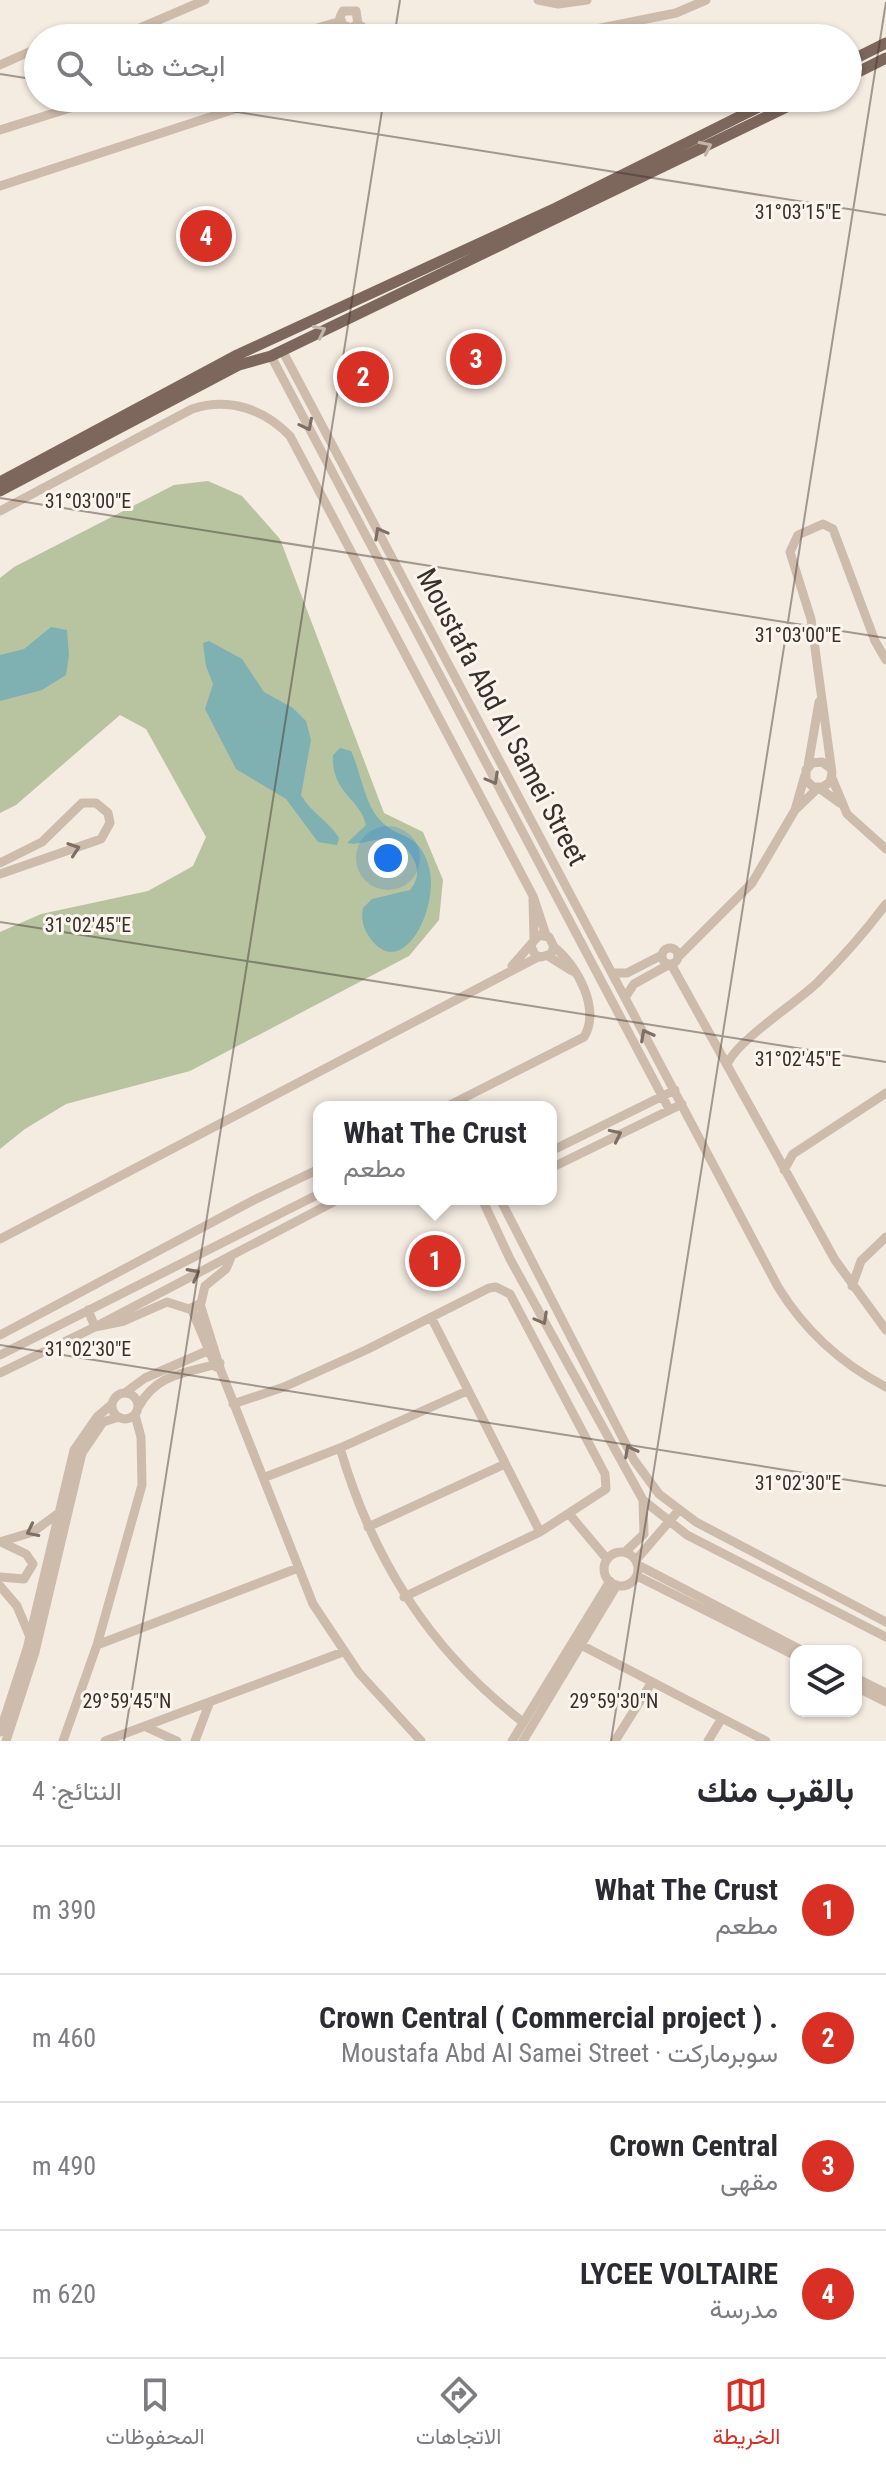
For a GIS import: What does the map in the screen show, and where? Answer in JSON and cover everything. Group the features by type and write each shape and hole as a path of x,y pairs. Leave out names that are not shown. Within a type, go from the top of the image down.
{"main road":[{"path":"862,55 886,43"},
{"path":"862,70 886,58"},
{"path":"0,482 235,356 556,208 749,112"},
{"path":"0,491 213,378 276,353 776,112"}],"street":[{"path":"149,24 205,0"},
{"path":"538,0 587,0"},
{"path":"621,24 676,13 706,0"},
{"path":"352,5 358,24 344,24 352,5"},
{"path":"0,65 24,54"},
{"path":"0,130 57,112"},
{"path":"0,186 225,112"},
{"name":"Moustafa Abd Al Samei Street","path":"276,353 445,654 794,1312 833,1353 886,1387"},
{"name":"Moustafa Abd Al Samei Street","path":"276,353 449,697 669,1109"},
{"path":"0,511 192,409 228,404 270,417 290,436 533,896 546,935 547,953"},
{"path":"840,803 831,773 811,619 790,552 798,535 823,524 833,529 875,641 886,660"},
{"path":"430,660 440,661 445,654"},
{"path":"449,697 452,688 462,686"},
{"path":"626,996 634,984 674,959 752,883 795,810 807,771 820,699"},
{"path":"457,751 473,742"},
{"path":"807,771 817,761 831,773"},
{"path":"807,771 809,784 840,803 864,833 886,849"},
{"path":"795,810 831,773"},
{"path":"0,863 42,842 82,803 96,803 108,813 110,823 101,839 0,874"},
{"path":"532,942 533,896"},
{"path":"727,1065 737,1047 815,985 886,904"},
{"path":"509,969 532,942 546,935"},
{"path":"458,1101 584,1037 591,1013 589,1000 572,971 532,942"},
{"path":"613,973 627,973 662,955 666,949 674,959 727,1065 835,1260 886,1330"},
{"path":"0,1239 509,969 547,953"},
{"path":"718,1047 737,1047"},
{"path":"557,1148 675,1090"},
{"path":"784,1170 793,1154 886,1093"},
{"path":"557,1165 682,1104"},
{"path":"774,1152 793,1154"},
{"path":"0,1335 313,1172"},
{"path":"0,1355 313,1197"},
{"path":"0,1373 95,1327 328,1205"},
{"path":"485,1205 521,1281 643,1500 668,1523 886,1637"},
{"path":"504,1205 634,1460 659,1494 679,1510 886,1622"},
{"path":"269,1219 276,1232"},
{"path":"852,1286 861,1261 886,1237"},
{"path":"232,1255 226,1269 205,1286 195,1306 211,1349 316,1611 343,1652 421,1741"},
{"path":"835,1260 861,1261"},
{"path":"521,1281 537,1272"},
{"path":"233,1404 284,1387 489,1288 496,1287 510,1294 608,1479 603,1493 570,1515 404,1597"},
{"path":"95,1327 124,1321 167,1302 195,1306"},
{"path":"88,1310 95,1327"},
{"path":"431,1317 540,1532"},
{"path":"0,1732 30,1637 74,1450 97,1417 119,1394 145,1378 211,1349"},
{"path":"0,1738 6,1741 35,1652 82,1453 103,1422 137,1411 148,1388 161,1380 218,1366"},
{"path":"263,1478 340,1448 467,1391"},
{"path":"63,1741 97,1645 142,1485 136,1398 126,1392"},
{"path":"111,1405 119,1417"},
{"path":"340,1448 368,1527 404,1597 458,1666 523,1722"},
{"path":"368,1527 505,1464"},
{"path":"643,1500 644,1534 625,1552 613,1553 607,1559 604,1571 613,1583 628,1584 679,1510"},
{"path":"1,1542 33,1532 60,1512"},
{"path":"570,1515 607,1559"},
{"path":"0,1577 24,1579 33,1564 26,1554 1,1542"},
{"path":"625,1552 637,1567 790,1652"},
{"path":"97,1645 298,1568"},
{"path":"523,1741 581,1645 613,1583"},
{"path":"512,1741 613,1583"},
{"path":"0,1586 17,1606 30,1637"},
{"path":"761,1634 790,1646"},
{"path":"581,1645 766,1741"},
{"path":"105,1741 343,1652"},
{"path":"862,1681 886,1693"},
{"path":"615,1741 652,1682"},
{"path":"862,1690 886,1702"},
{"path":"0,1708 12,1698"},
{"path":"195,1741 209,1704"},
{"path":"708,1741 722,1718"},
{"path":"146,1727 177,1741"}],"green space":[{"path":"208,481 242,496 280,539 384,813 423,832 443,880 439,920 409,956 190,1071 66,1104 25,1129 0,1149 0,932 41,914 148,891 193,866 206,837 146,729 120,715 16,805 0,813 0,578 14,567 174,485"}],"water":[{"path":"51,627 67,630 69,655 66,675 42,690 0,701 0,655 24,649"},
{"path":"209,641 242,659 264,692 293,708 306,721 311,740 301,795 335,832 339,838 337,845 318,842 286,799 236,769 205,709 213,684 206,666 203,643"},
{"path":"340,748 351,751 366,796 380,820 419,846 428,864 431,881 425,917 407,945 395,951 383,950 370,938 363,924 363,908 372,899 410,890 416,879 416,864 406,849 390,839 347,843 366,825 358,808 336,778 333,755"}],"place":[{"name":"LYCEE VOLTAIRE","path":"206,236"},
{"name":"Crown Central","path":"476,359"},
{"name":". Crown Central ( Commercial project )","path":"363,377"},
{"name":"What The Crust","path":"435,1261"}]}
